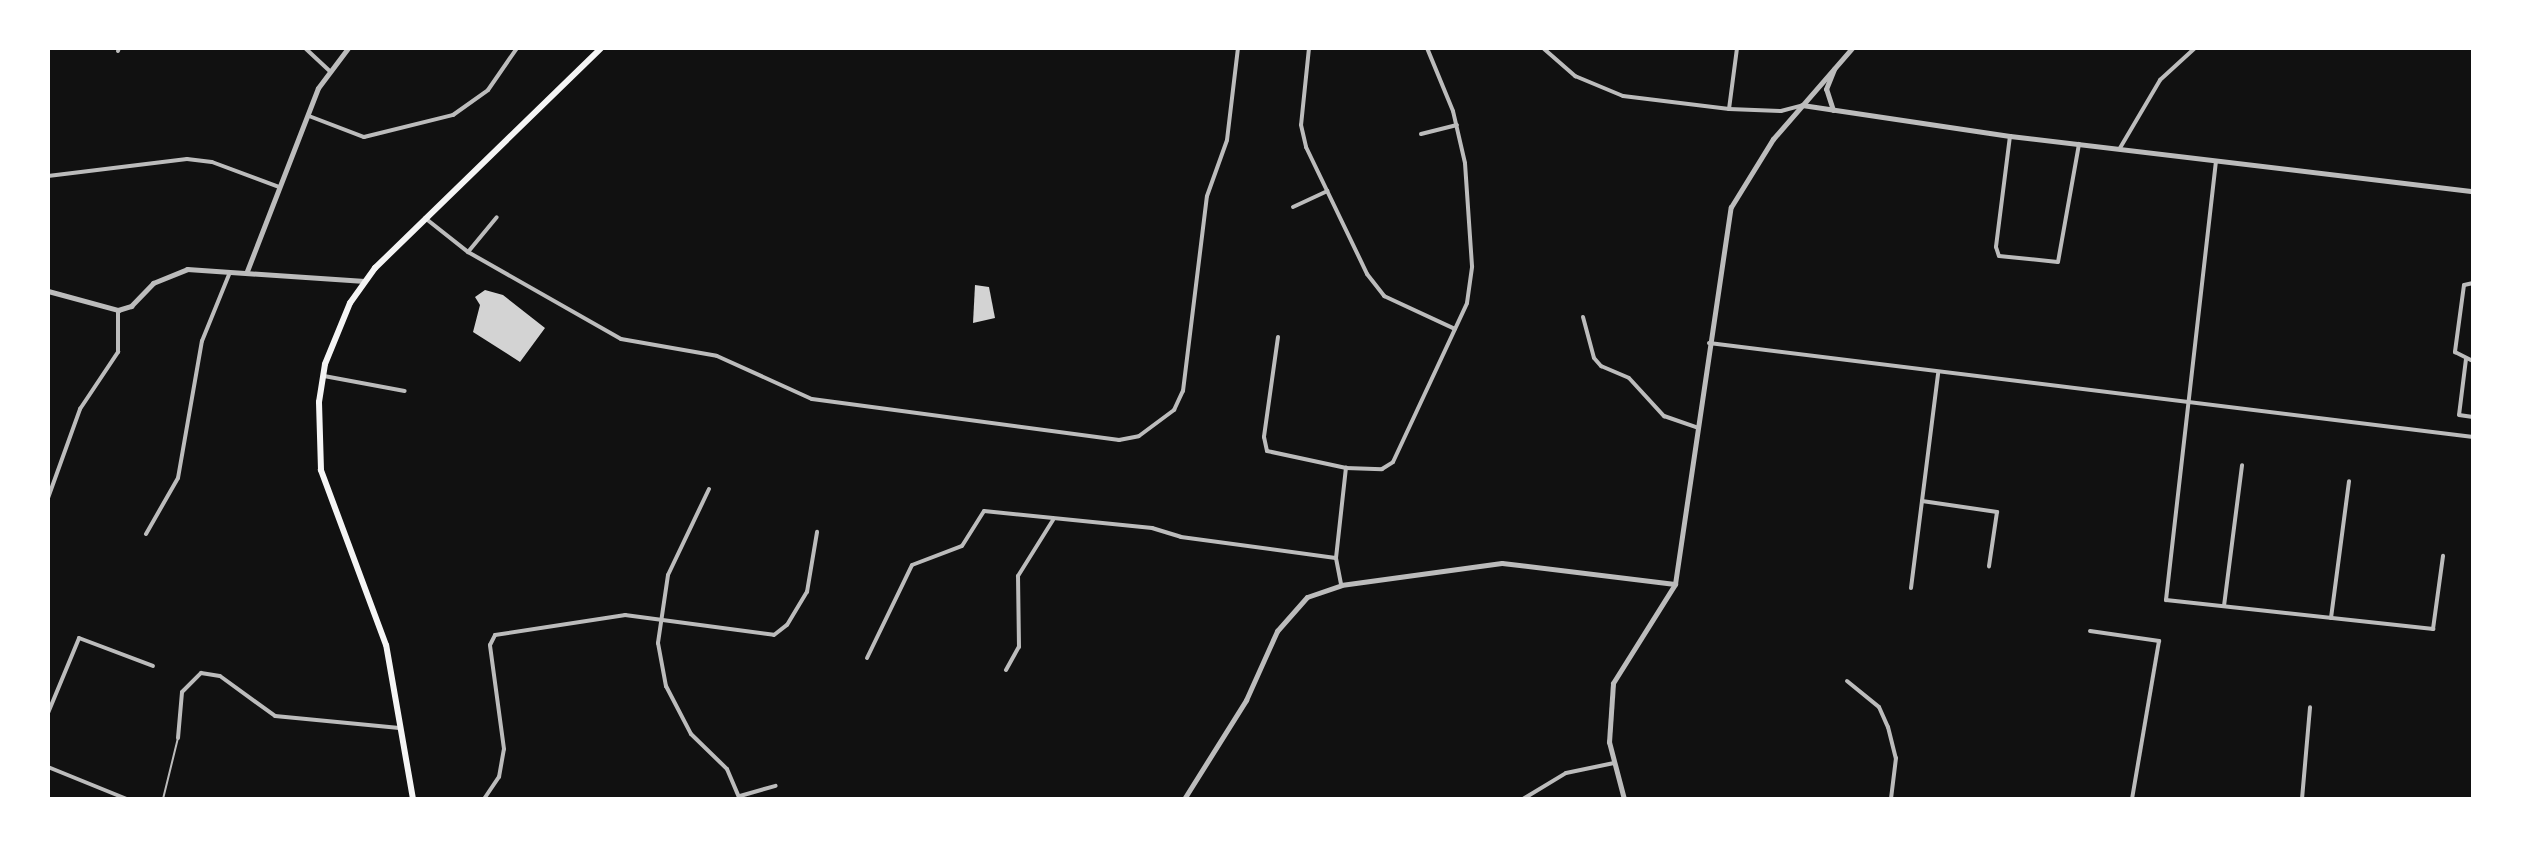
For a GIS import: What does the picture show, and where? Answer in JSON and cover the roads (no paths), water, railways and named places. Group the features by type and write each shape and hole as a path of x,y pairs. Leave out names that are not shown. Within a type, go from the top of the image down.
{"main road":[{"path":"413,799 386,645 321,470 323,376 340,324 365,281 424,217 601,48"}],"street":[{"path":"305,48 329,70"},
{"path":"247,271 329,70 348,48"},
{"path":"309,116 364,137 453,115 488,90 517,48"},
{"path":"424,217 468,252 621,339 717,356 812,399 1119,440 1139,436 1174,410 1183,391 1207,196 1227,140 1238,48"},
{"path":"1309,48 1301,125 1327,191 1367,274 1384,296 1455,329"},
{"path":"1278,337 1264,437 1267,451 1346,468 1382,469 1393,462 1467,303 1472,266 1467,175 1457,125 1427,48"},
{"path":"1543,48 1575,76 1603,91 1729,109 1781,111 1802,105 2010,136 2473,191"},
{"path":"1729,109 1737,48"},
{"path":"1624,799 1614,763 1608,717 1616,670 1675,584 1731,207 1751,171 1802,105 1852,48"},
{"path":"2120,148 2160,80 2195,48"},
{"path":"1833,110 1826,89 1836,65"},
{"path":"1421,134 1457,125"},
{"path":"2010,136 1999,256 2058,262 2079,144"},
{"path":"48,176 187,159 212,162 281,188"},
{"path":"2216,161 2185,403 2166,600 2433,629 2443,556"},
{"path":"1293,207 1327,191"},
{"path":"468,252 497,217"},
{"path":"146,534 178,478 202,341 231,270"},
{"path":"48,291 118,310 174,273 231,270 365,281"},
{"path":"2473,283 2464,285 2455,352 2473,361"},
{"path":"48,498 80,409 118,352 118,310"},
{"path":"1583,317 1594,358 1601,366 1629,378 1664,416 1696,427"},
{"path":"1709,343 1938,374 2473,437"},
{"path":"2466,359 2459,415 2473,417"},
{"path":"1911,588 1938,374"},
{"path":"323,376 405,391"},
{"path":"2224,606 2242,465"},
{"path":"1341,585 1336,558 1346,468"},
{"path":"2331,618 2349,481"},
{"path":"709,489 668,575 658,643 666,686 691,734 727,769 740,798 776,786"},
{"path":"1922,501 1997,512 1989,566"},
{"path":"867,658 912,565 962,546 984,511 1152,528 1181,537 1336,558"},
{"path":"1006,670 1019,647 1018,576 1053,520"},
{"path":"484,799 499,777 504,749 490,645 495,635 625,615 774,635 787,625 807,592 817,532"},
{"path":"1184,799 1246,700 1287,615 1307,597 1341,585 1502,563 1675,584"},
{"path":"2090,631 2159,641 2132,799"},
{"path":"48,713 79,638 153,666"},
{"path":"178,738 182,692 201,673 220,676 275,716 401,728"},
{"path":"1847,681 1879,707 1888,727 1896,758 1891,799"},
{"path":"2302,799 2310,707"},
{"path":"1523,799 1566,773 1614,763"},
{"path":"48,767 127,799"}],"lane":[{"path":"163,799 178,738"}]}
